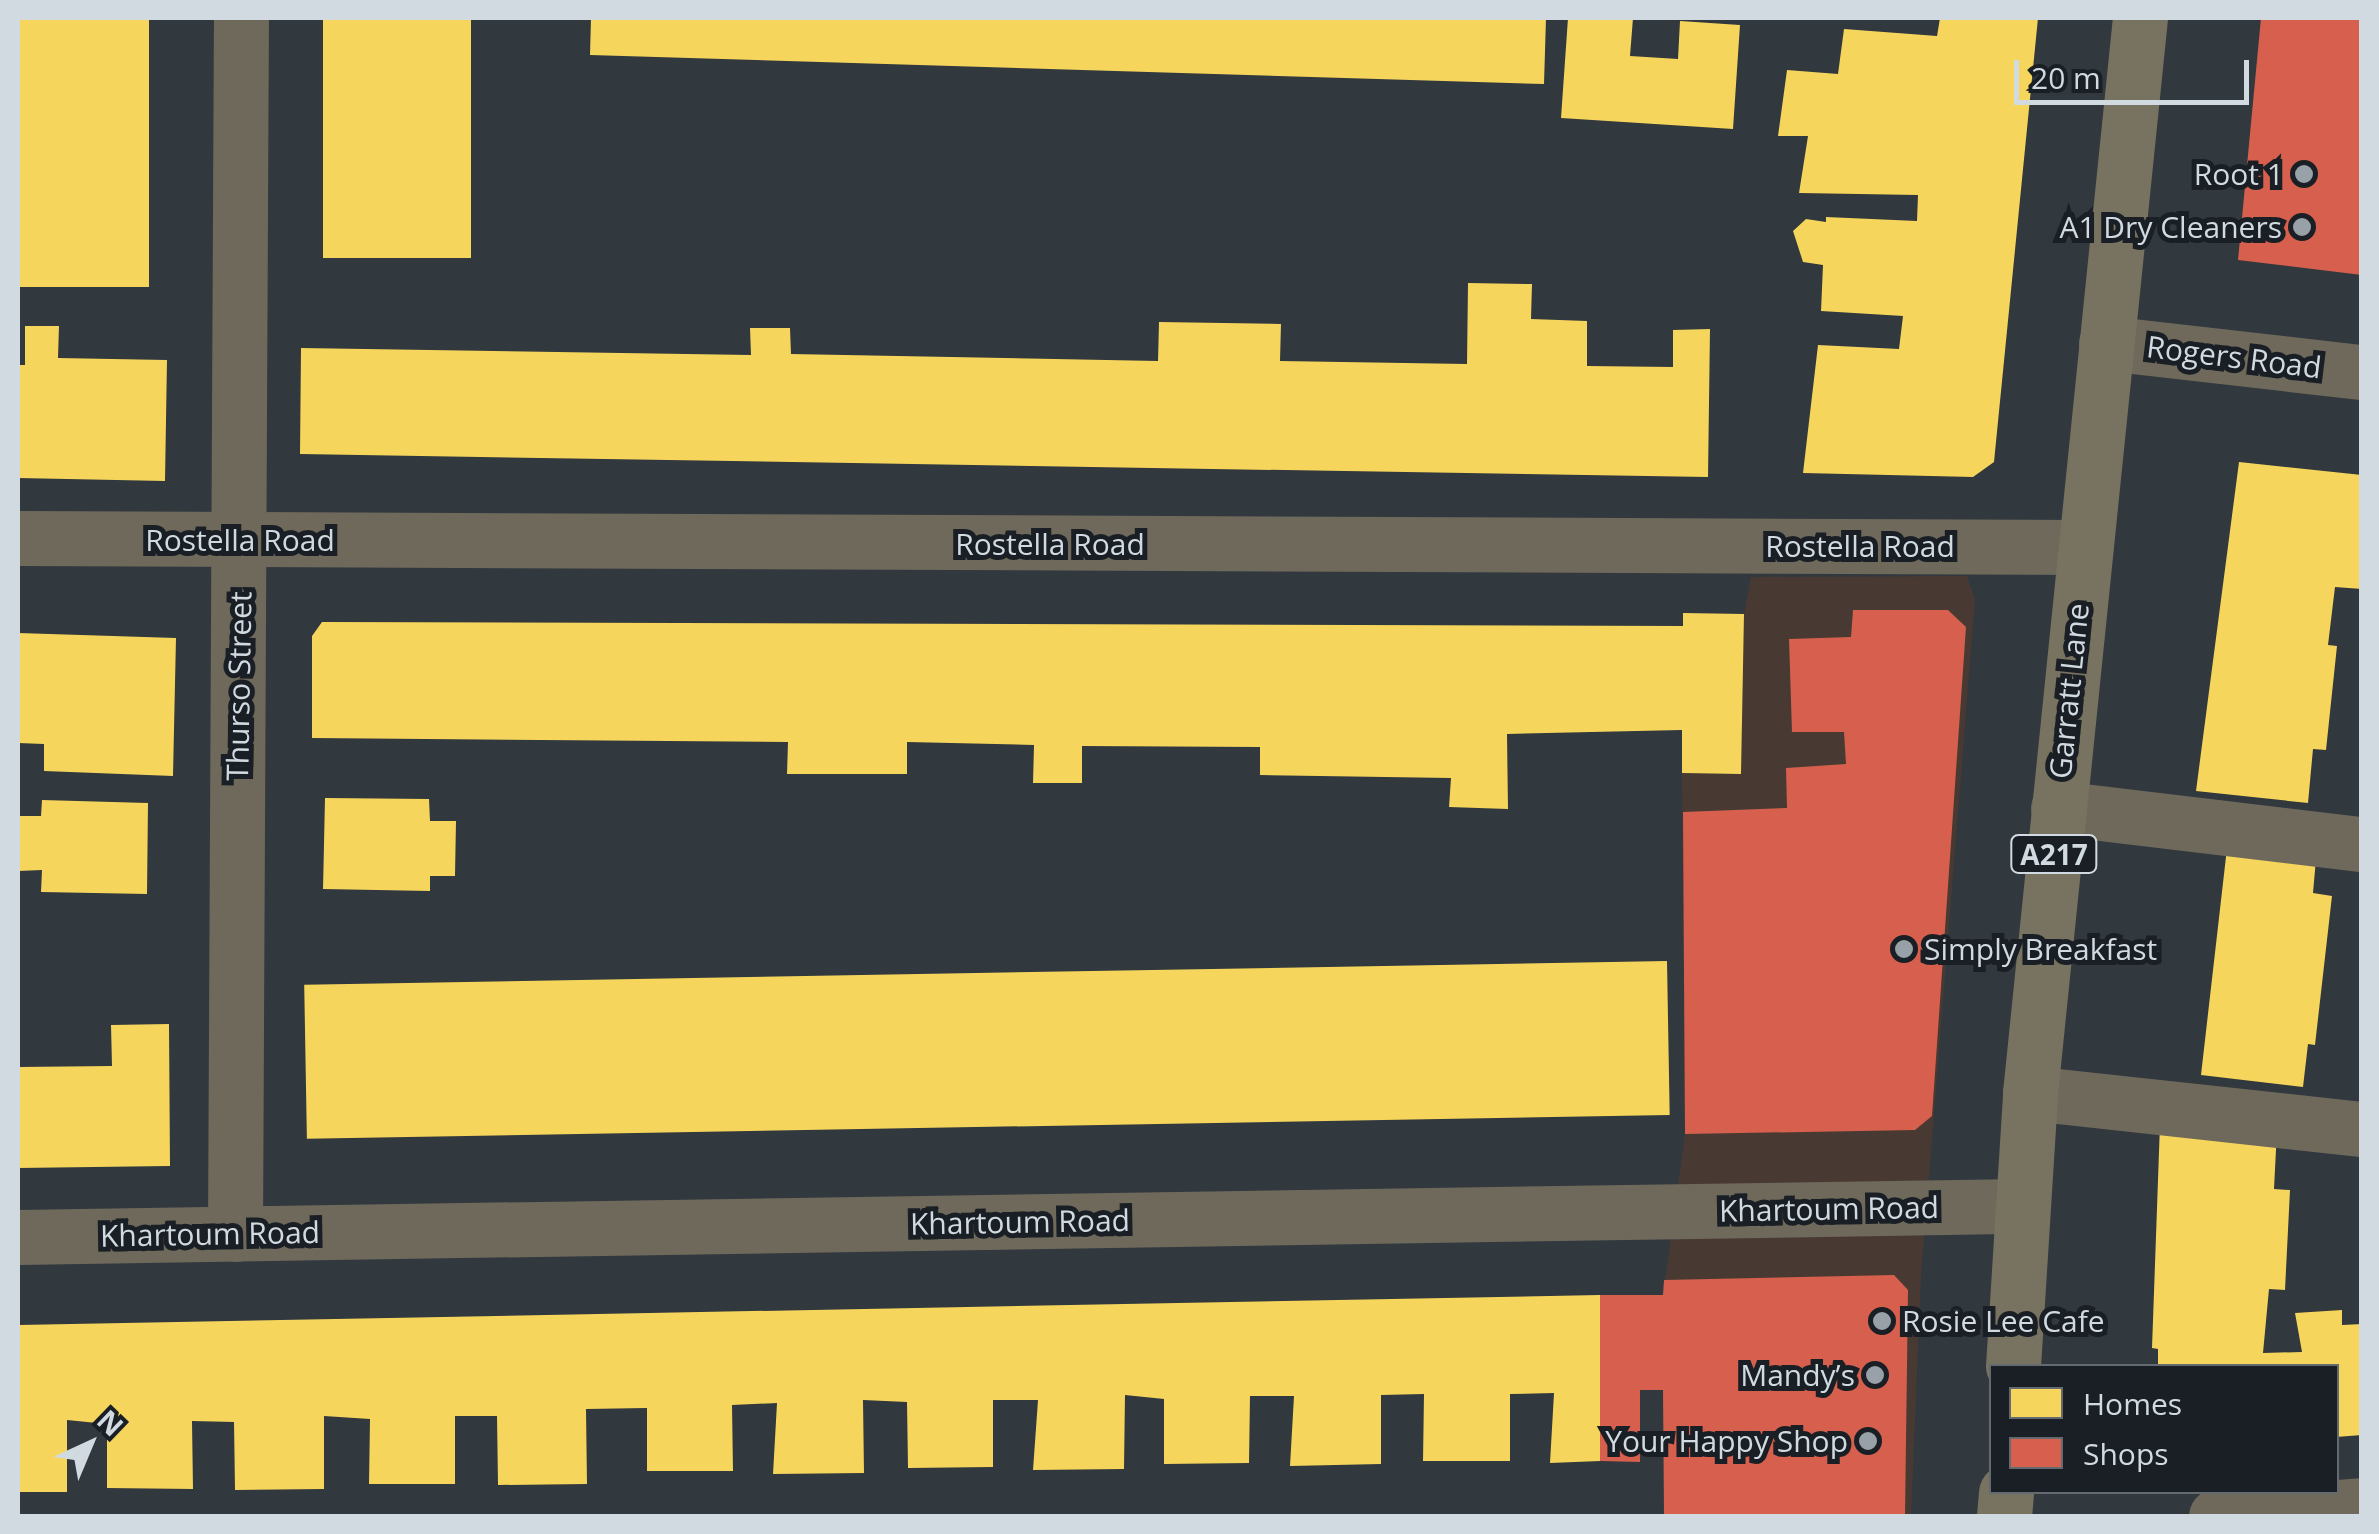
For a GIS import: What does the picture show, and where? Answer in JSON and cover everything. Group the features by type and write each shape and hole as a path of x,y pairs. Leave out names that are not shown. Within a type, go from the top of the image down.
{"main road":[{"name":"Garratt Lane","path":"2012,1364 2030,1093 2140,18"}],"street":[{"name":"Thurso Street","path":"235,1234 241,18"},
{"name":"Rogers Road","path":"2106,342 2362,372"},
{"name":"Rostella Road","path":"18,538 2083,547"},
{"path":"2058,808 2362,844"},
{"path":"2030,1093 2362,1129"},
{"name":"Khartoum Road","path":"18,1237 2022,1206"},
{"path":"2216,1516 2362,1505"}],"shaded area":[{"path":"1967,576 1975,600 1921,1276 1911,1516 1665,1516 1663,1295 1685,1134 1682,773 1741,774 1744,614 1751,577"}],"building: Homes":[{"path":"18,18 149,18 149,287 18,287"},
{"path":"323,18 471,18 471,258 323,258"},
{"path":"591,18 1546,18 1544,84 590,55"},
{"path":"1568,18 1633,18 1630,56 1678,59 1680,21 1740,25 1733,129 1561,118"},
{"path":"1940,18 2038,18 1994,462 1973,477 1803,473 1818,345 1899,349 1903,316 1821,311 1823,265 1803,262 1793,231 1806,219 1826,222 1826,217 1917,221 1918,195 1799,193 1808,136 1778,136 1787,70 1838,74 1844,29 1937,36"},
{"path":"1468,283 1532,284 1531,319 1587,321 1587,366 1673,367 1673,330 1710,329 1708,477 300,454 301,348 751,355 750,328 790,328 791,354 1158,361 1159,322 1281,324 1280,361 1467,364"},
{"path":"25,326 59,326 58,358 167,360 165,481 18,478 18,365 25,365"},
{"path":"2239,462 2362,475 2362,589 2335,587 2328,645 2337,646 2326,750 2313,749 2308,803 2196,791"},
{"path":"1683,613 1744,614 1741,774 1682,773 1682,730 1507,734 1508,809 1449,807 1451,778 1260,775 1260,747 1082,746 1082,783 1033,783 1034,745 907,742 907,774 787,774 788,742 312,738 312,636 322,622 1683,626"},
{"path":"18,633 176,638 173,776 44,771 44,744 18,743"},
{"path":"325,798 429,799 430,821 456,821 455,876 430,876 430,891 323,889"},
{"path":"42,800 148,803 147,894 41,892 42,870 18,871 18,816 41,816"},
{"path":"2227,848 2316,859 2313,893 2332,896 2315,1045 2308,1044 2303,1087 2201,1075"},
{"path":"1667,961 1670,1115 307,1139 304,985"},
{"path":"169,1024 170,1166 18,1168 18,1067 112,1066 111,1025"},
{"path":"2160,1124 2277,1130 2274,1189 2290,1190 2285,1290 2269,1289 2263,1353 2302,1352 2295,1313 2342,1310 2342,1325 2362,1324 2362,1435 2339,1437 2339,1364 2158,1364 2158,1349 2152,1348"},
{"path":"1600,1295 1600,1461 1550,1463 1554,1393 1510,1394 1510,1461 1423,1461 1424,1394 1381,1395 1381,1464 1290,1466 1294,1396 1250,1396 1249,1463 1164,1464 1164,1399 1125,1395 1124,1469 1033,1470 1038,1400 993,1400 993,1467 908,1468 907,1402 863,1400 864,1473 773,1474 777,1403 732,1405 733,1471 647,1471 647,1408 586,1409 587,1484 498,1485 497,1416 455,1416 455,1484 369,1484 370,1419 324,1416 324,1489 235,1490 234,1422 192,1421 193,1489 107,1488 107,1424 67,1420 67,1492 18,1492 18,1325"}],"building: Shops":[{"path":"2261,18 2362,18 2362,275 2238,260"},
{"path":"1853,610 1948,610 1966,627 1932,1116 1915,1130 1685,1134 1683,812 1787,808 1786,768 1846,764 1844,732 1792,732 1789,639 1851,637"},
{"path":"1894,1275 1908,1290 1905,1516 1664,1516 1663,1390 1640,1390 1640,1462 1600,1461 1600,1295 1663,1295 1664,1280"}],"place":[{"name":"Root 1","path":"2304,174"},
{"name":"A1 Dry Cleaners","path":"2302,227"},
{"name":"Simply Breakfast","path":"1904,949"},
{"name":"Rosie Lee Cafe","path":"1882,1321"},
{"name":"Mandy’s","path":"1875,1375"},
{"name":"Your Happy Shop","path":"1868,1441"}]}
